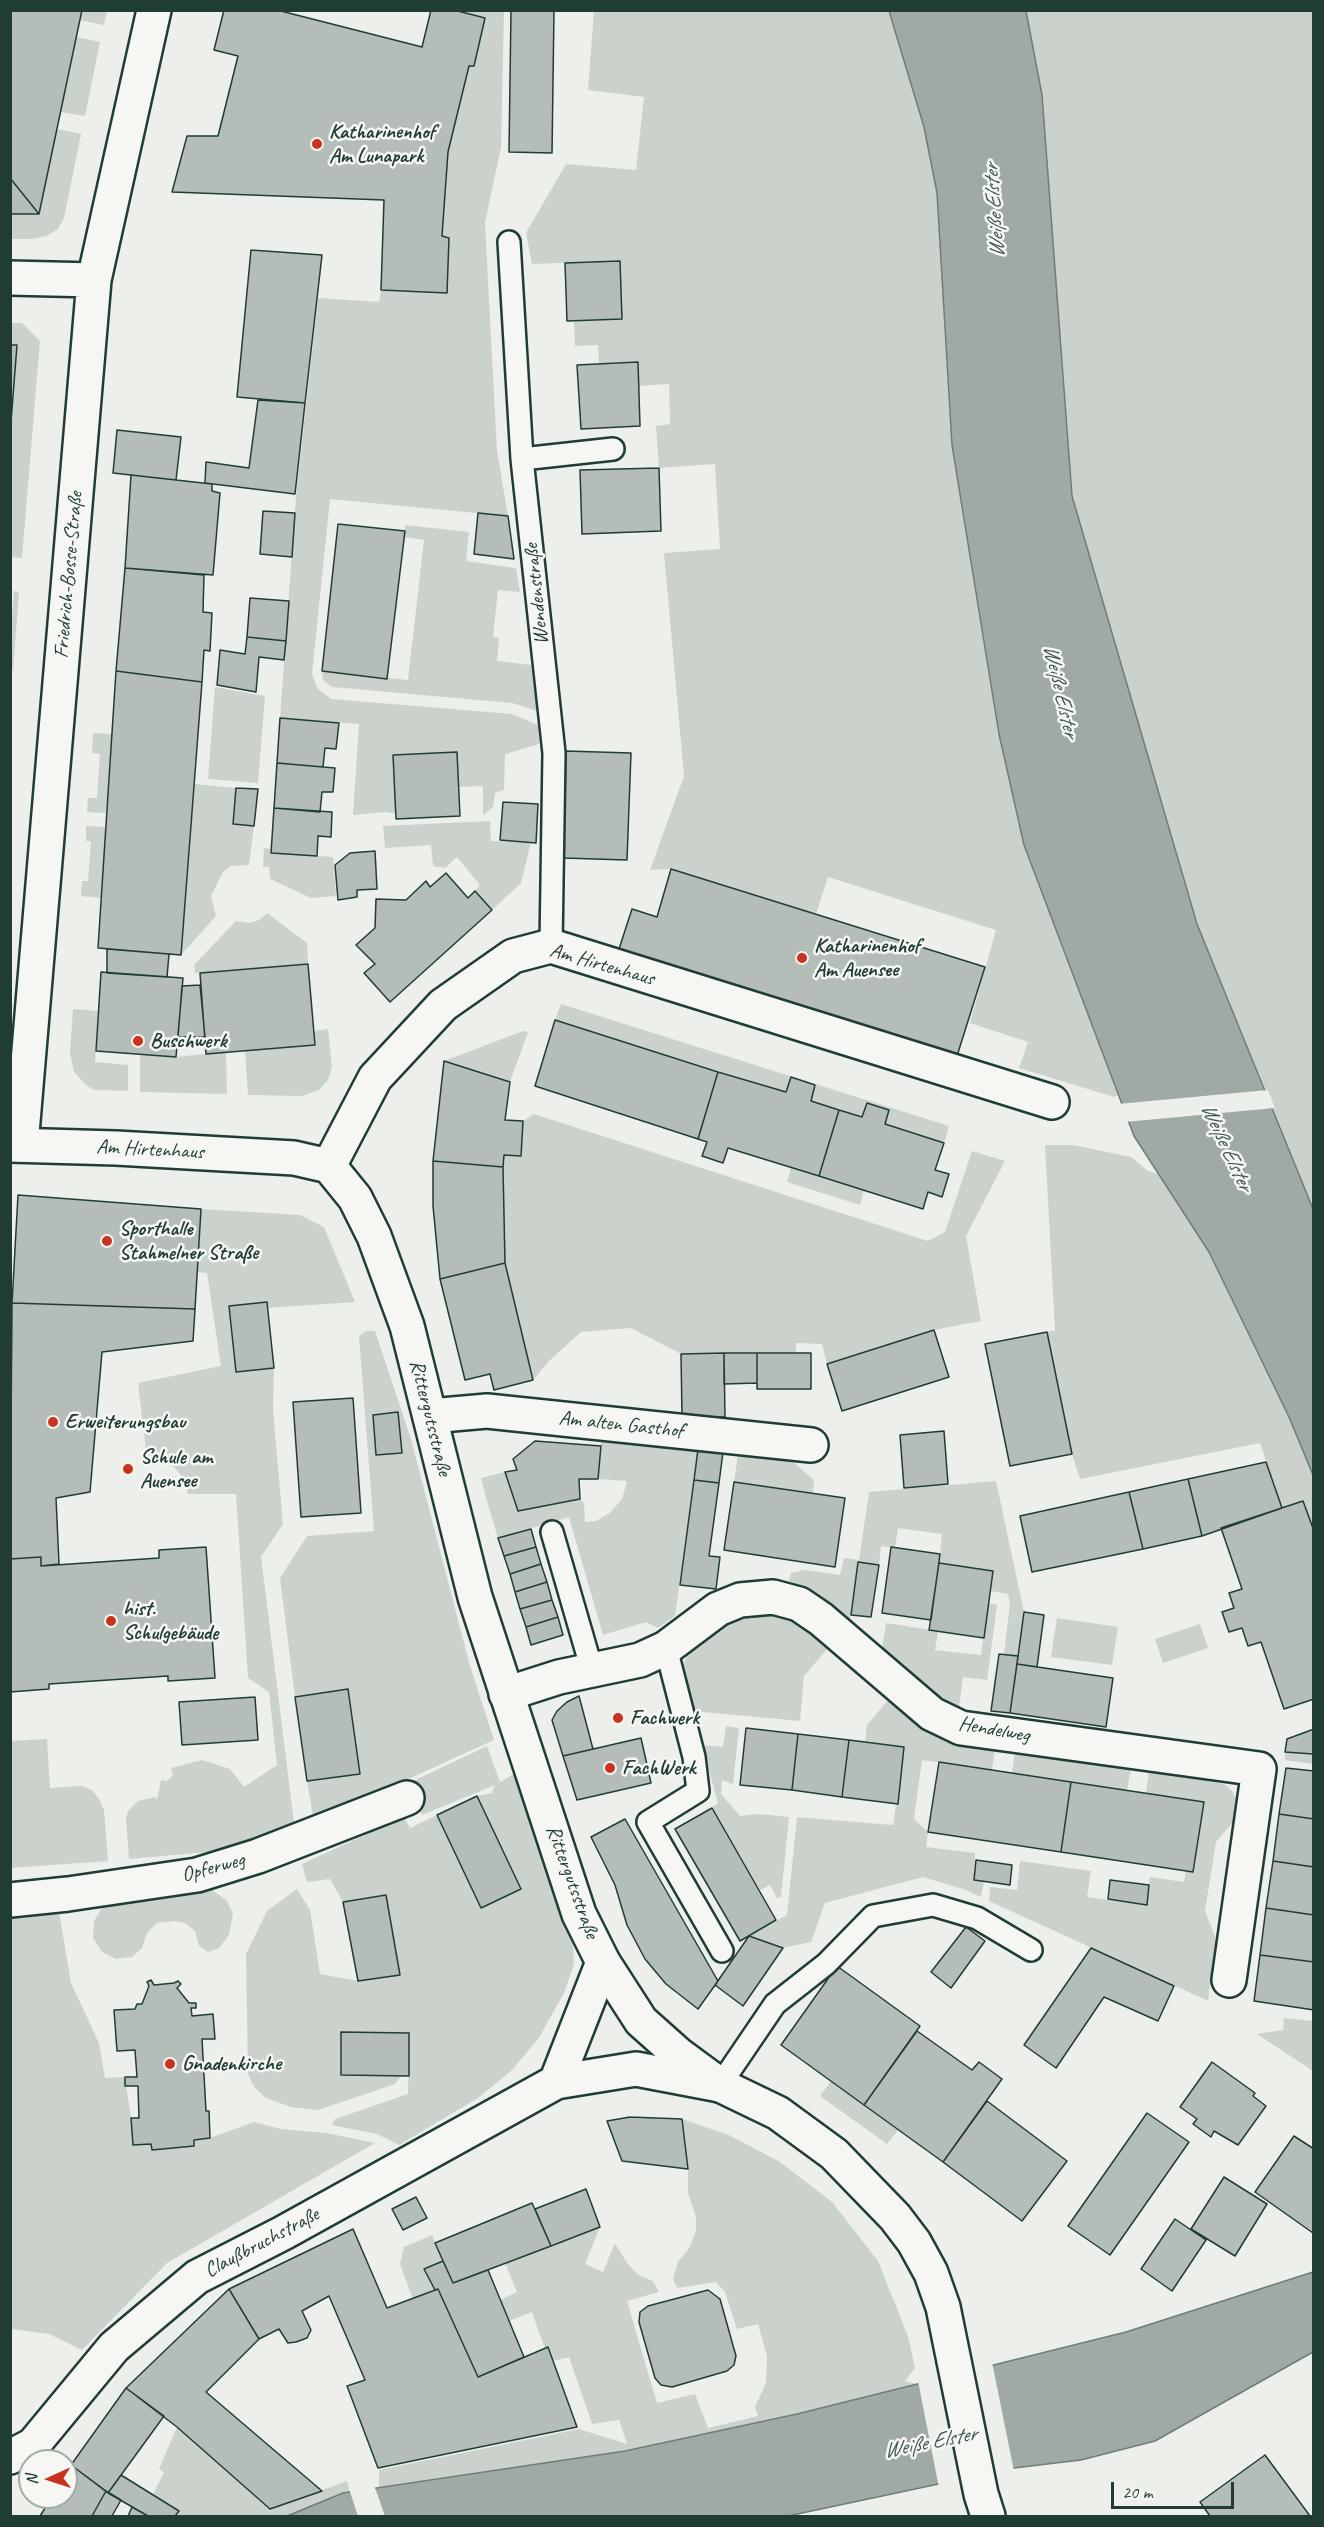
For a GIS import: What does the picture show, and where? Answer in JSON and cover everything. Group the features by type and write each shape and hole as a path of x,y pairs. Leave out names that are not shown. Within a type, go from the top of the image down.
{"street":[{"name":"Friedrich-Bosse-Straße","path":"16,1145 94,280 154,10"},
{"path":"10,278 94,280"},
{"name":"Am Hirtenhaus","path":"16,1145 294,1158 329,1166 375,1078 443,1005 513,956 551,946 740,1007 1052,1102"},
{"name":"Rittergutsstraße","path":"329,1166 355,1198 374,1236 407,1326 475,1597 558,1843 579,1914 603,1962 641,2021 678,2054 720,2085 778,2113 834,2154 895,2217 914,2242 931,2273 943,2307 984,2505"},
{"name":"Am alten Gasthof","path":"430,1416 487,1411 812,1445"},
{"name":"Hendelweg","path":"506,1694 559,1677 640,1660 666,1648 718,1609 740,1600 773,1598 799,1604 821,1619 932,1714 961,1728 1259,1769 1229,1980"},
{"name":"Opferweg","path":"10,1900 196,1875 258,1856 407,1798"},
{"path":"556,2082 603,1962"},
{"name":"Claußbruchstraße","path":"10,2457 33,2445 114,2347 197,2277 283,2233 556,2082 636,2069 720,2085"}],"lane":[{"name":"Wendenstraße","path":"509,242 522,459 554,753 551,946"},
{"path":"522,459 613,449"},
{"path":"552,1532 592,1670"},
{"path":"666,1648 694,1757 698,1791 648,1822 722,1951"},
{"path":"720,2085 775,2004 826,1964 873,1916 933,1905 977,1918 1031,1950"}],"shaded area":[{"path":"82,11 107,11 104,25 80,20"},
{"path":"454,11 504,11 501,147 485,223 497,451 508,516 330,499 312,674 317,688 331,699 512,714 538,725 539,744 505,754 504,790 495,793 493,807 483,815 483,786 459,787 457,752 393,755 396,814 386,812 353,815 359,724 280,718 296,496 318,298 379,302 381,290 447,293 449,238 442,236 448,152 469,66 474,66 485,19"},
{"path":"594,11 889,11 924,127 937,193 952,445 999,734 1024,845 1118,1095 1114,1097 1019,1068 1028,1042 970,1023 996,930 828,877 816,914 671,869 650,870 684,776 664,553 720,549 715,464 659,468 656,426 670,424 669,384 638,386 637,362 599,363 598,345 575,346 574,321 622,319 620,261 532,264 526,233 566,164 636,170 644,97 588,90"},
{"path":"1026,11 1313,11 1313,1209 1197,924 1072,496 1042,95"},
{"path":"76,37 100,42 85,116 60,112"},
{"path":"57,129 81,134 64,218 58,229 46,236 11,239 11,214 39,214"},
{"path":"11,323 22,323 40,341 22,558 11,557 10,435 17,346 11,345"},
{"path":"405,525 469,532 466,561 516,568 520,592 498,590 493,637 499,638 497,661 531,665 537,711 512,703 332,687 323,680 322,671 408,680 424,540 404,537"},
{"path":"14,591 19,592 13,670 11,670 10,638"},
{"path":"215,687 265,696 258,783 208,779"},
{"path":"93,733 112,734 106,813 87,812 88,798 97,798 100,754 92,753"},
{"path":"194,784 236,788 233,824 254,826 249,865 231,866 223,872 211,896 216,916 181,955"},
{"path":"490,821 491,841 531,842 521,883 492,910 475,891 480,885 457,857 445,868 433,866 431,845 385,848 383,826"},
{"path":"86,826 106,827 101,898 81,896 82,881 88,881 91,841 86,841"},
{"path":"264,848 271,849 271,853 333,857 336,896 311,898 270,879 269,867 263,867"},
{"path":"267,913 307,943 308,964 195,973 194,965 236,921 249,923 259,920"},
{"path":"561,1004 949,1126 944,1143 885,1124 867,1103 862,1117 811,1101 815,1085 791,1077 786,1092 555,1020"},
{"path":"73,1009 98,1011 95,1062 128,1065 128,1091 95,1090 87,1086 74,1072 70,1053"},
{"path":"328,1029 332,1067 328,1080 319,1090 302,1096 248,1095 245,1050 315,1045 314,1031"},
{"path":"523,1031 528,1032 510,1082 444,1061"},
{"path":"226,1052 227,1094 140,1092 140,1054 176,1057"},
{"path":"534,1114 928,1241 945,1232 972,1151 1005,1161 966,1236 981,1321 934,1330 827,1364 822,1344 796,1343 796,1353 681,1354 631,1328 581,1332 549,1361 533,1380 505,1263 503,1167 504,1155 521,1155 523,1121"},
{"path":"1045,1145 1073,1145 1131,1157 1148,1171 1158,1174 1209,1252 1289,1417 1313,1475 1313,1531 1303,1501 1282,1508 1260,1443 1080,1479 1072,1454 1047,1332 1055,1330"},
{"path":"791,1167 864,1190 860,1205 787,1182"},
{"path":"201,1209 300,1215 324,1227 355,1302 267,1308 229,1307 236,1372 274,1368 273,1410 283,1524 261,1557 295,1831 230,1850 129,1859 126,1819 128,1811 138,1801 155,1797 157,1800 161,1780 167,1781 173,1775 171,1768 202,1760 230,1769 244,1787 277,1765 269,1692 248,1678 236,1494 188,1494 184,1479 174,1467 159,1461 147,1460 138,1383 221,1366 207,1273 197,1272"},
{"path":"366,1331 375,1331 411,1439 470,1666 494,1740 314,1822 307,1781 359,1774 295,1697 280,1578 307,1536 374,1531 359,1336"},
{"path":"601,1441 698,1449 675,1616 658,1628 646,1622 603,1635 569,1517 498,1538 481,1478 505,1472 518,1511 580,1499 584,1503 585,1522 596,1521 610,1513 622,1499 627,1481 598,1479"},
{"path":"738,1454 793,1462 814,1480 813,1493 734,1482"},
{"path":"996,1481 1024,1612 1018,1656 1004,1654 1010,1604 1008,1594 991,1591 993,1571 939,1563 942,1534 898,1528 895,1548 881,1546 879,1565 858,1562 850,1621 811,1589 789,1581 791,1573 804,1570 840,1575 844,1558 859,1560 869,1492"},
{"path":"988,1603 997,1605 987,1680 963,1677 959,1709 943,1701 882,1649 886,1623 938,1631 935,1650 981,1655"},
{"path":"769,1611 797,1622 828,1648 804,1676 800,1721 692,1711 682,1668 689,1651 728,1619"},
{"path":"1057,1618 1118,1627 1112,1665 1051,1657"},
{"path":"1200,1624 1208,1648 1163,1663 1155,1639"},
{"path":"889,1699 931,1732 948,1740 995,1748 992,1770 922,1760 914,1819 928,1832 926,1847 975,1853 974,1880 984,1881 981,1897 923,1877 825,1903 811,1942 783,1948 749,1936 787,1915 797,1817 893,1825 904,1748 865,1742 867,1725"},
{"path":"726,1726 739,1728 733,1784 722,1780 721,1794 740,1816 759,1814 789,1817 781,1897 777,1898 770,1885 760,1890 712,1808 718,1803 702,1745 723,1747"},
{"path":"47,1739 50,1788 82,1786 92,1790 99,1799 104,1810 108,1861 11,1868 11,1741"},
{"path":"487,1746 500,1782 514,1774 573,1945 574,1964 564,1993 538,2039 512,2070 478,2098 399,2145 377,2134 332,2125 335,2119 408,2094 409,2033 341,2032 341,2075 401,2076 395,2084 318,2110 291,2107 266,2098 254,2087 248,2074 246,1954 267,1911 297,1889 310,1910 320,1974 358,1981 400,1975 386,1895 343,1902 330,1879 307,1882 302,1864 404,1817 410,1828 437,1815 481,1908 521,1890 477,1796 492,1793 495,1785 422,1815 409,1783"},
{"path":"1015,1751 1131,1768 1127,1790 1012,1773"},
{"path":"1285,1752 1313,1754 1313,1764 1285,1760"},
{"path":"1149,1771 1224,1784 1238,1801 1238,1813 1235,1820 1216,1842 1205,1911 1216,1939 1208,2001 989,1901 990,1887 1017,1890 1020,1861 1091,1871 1087,1897 1147,1905 1150,1877 1184,1882 1186,1871 1193,1872 1204,1802 1146,1793"},
{"path":"205,1884 227,1901 233,1914 229,1935 219,1948 208,1952 199,1946 195,1931 185,1923 174,1921 157,1923 147,1933 142,1948 132,1957 116,1959 102,1952 93,1938 94,1921 102,1908 119,1899"},
{"path":"58,1906 71,1983 99,2043 105,2078 125,2077 131,2118 151,2144 152,2150 194,2146 194,2140 210,2138 254,2122 281,2129 326,2133 375,2143 167,2263 82,2350 49,2334 11,2329 11,1909"},
{"path":"1284,2018 1313,2021 1313,2071 1257,2034 1283,2030"},
{"path":"831,2081 898,2130 887,2144 820,2096"},
{"path":"682,2119 729,2135 780,2162 832,2202 878,2261 908,2336 915,2368 905,2381 917,2384 797,2414 625,2451 379,2487 379,2470 579,2429 627,2444 619,2420 592,2424 569,2357 554,2361 549,2348 545,2349 532,2312 509,2321 500,2300 517,2292 505,2263 600,2227 585,2264 603,2272 615,2243 627,2263 638,2275 653,2281 659,2292 627,2301 657,2403 695,2394 708,2428 758,2416 755,2407 766,2383 767,2356 758,2324 737,2329 725,2292 716,2282 677,2288 673,2279 678,2262 690,2247 696,2231 696,2217 688,2193 688,2168"},
{"path":"432,2235 443,2261 424,2269 435,2290 413,2299 400,2264 404,2247"},
{"path":"177,2427 270,2509 347,2481 350,2492 287,2516 175,2516 179,2511 153,2495 164,2472 159,2469"}],"water":[{"name":"Weiße Elster","path":"889,11 1026,11 1042,95 1072,496 1197,924 1313,1209 1313,1475 1289,1417 1209,1252 1134,1136 1024,845 999,734 952,445 937,193 924,127"},
{"name":"Weiße Elster","path":"1313,2272 1313,2352 1155,2441 1081,2460 1014,2468 788,2516 287,2516 343,2493 625,2451 797,2414 1126,2332"}],"pier":[{"path":"1268,1090 1275,1108 1125,1122 1118,1104"},
{"path":"992,2362 1014,2471 939,2488 918,2381"},
{"path":"374,2485 385,2516 358,2516 349,2489"}],"building":[{"path":"10,10 82,10 39,214 10,178"},
{"name":"Katharinenhof Am Lunapark","path":"224,10 277,10 422,47 431,10 454,10 485,18 474,66 469,66 448,152 442,236 449,238 447,293 381,290 384,200 172,192 187,136 218,136 238,56 214,50"},
{"path":"511,10 554,10 552,153 509,152"},
{"path":"10,178 39,214 10,214"},
{"path":"251,250 322,255 305,403 237,397"},
{"path":"620,261 622,319 567,321 565,263"},
{"path":"10,345 17,345 10,435"},
{"path":"638,362 640,426 581,429 577,365"},
{"path":"258,400 305,403 295,494 205,483 206,462 249,468"},
{"path":"117,430 181,437 176,480 113,473"},
{"path":"659,468 661,531 582,534 580,470"},
{"path":"131,475 212,484 212,491 220,493 213,575 125,568"},
{"path":"263,511 295,513 292,557 260,554"},
{"path":"478,513 508,516 514,559 474,554"},
{"path":"338,524 405,531 387,679 322,671"},
{"path":"125,568 204,575 203,612 212,613 210,651 204,650 202,682 116,671"},
{"path":"250,598 289,601 286,641 247,637"},
{"path":"247,637 286,641 284,660 259,657 256,692 217,685 220,650 245,654"},
{"path":"116,671 202,682 181,955 98,948"},
{"path":"280,718 339,723 336,749 325,748 323,767 277,763"},
{"path":"566,751 631,753 627,860 563,858"},
{"path":"457,752 460,816 396,819 393,755"},
{"path":"277,763 335,768 333,792 322,792 320,812 274,808"},
{"path":"236,788 258,789 254,826 233,824"},
{"path":"503,802 538,804 536,843 500,840"},
{"path":"274,808 332,812 331,837 318,836 317,856 271,853"},
{"path":"375,851 377,889 357,890 357,897 338,900 335,865 350,853"},
{"name":"Katharinenhof Am Auensee","path":"671,869 985,967 957,1056 619,949 632,909 657,917"},
{"path":"446,873 468,898 475,891 492,910 390,1002 364,973 375,964 356,945 375,928 376,899 406,900 426,881 430,887"},
{"path":"107,949 169,954 167,977 107,973"},
{"path":"308,964 315,1045 206,1054 200,973"},
{"path":"101,972 183,978 176,1057 96,1051"},
{"path":"200,985 205,1037 178,1037 182,986"},
{"path":"555,1020 718,1072 698,1139 535,1086"},
{"path":"444,1061 510,1082 505,1120 523,1121 521,1156 504,1155 503,1167 433,1161"},
{"path":"718,1072 786,1092 791,1077 815,1085 811,1101 839,1110 819,1176 728,1148 723,1163 702,1156 707,1142 698,1139"},
{"path":"867,1103 889,1110 885,1124 944,1143 935,1170 949,1174 942,1197 928,1192 923,1209 819,1176 839,1110 862,1117"},
{"path":"433,1161 503,1167 505,1263 440,1279 433,1206"},
{"name":"Sporthalle Stahmelner Straße","path":"18,1195 201,1209 195,1309 12,1303"},
{"path":"505,1263 533,1380 494,1390 490,1374 465,1380 440,1279"},
{"path":"267,1302 274,1368 236,1372 229,1306"},
{"name":"Erweiterungsbau","path":"12,1303 195,1309 193,1341 102,1352 90,1492 56,1498 59,1564 41,1566 41,1557 10,1559"},
{"path":"934,1330 949,1377 842,1411 827,1364"},
{"path":"1047,1332 1072,1454 1010,1466 985,1344"},
{"path":"724,1353 725,1417 682,1417 681,1354"},
{"path":"724,1353 757,1353 757,1383 724,1384"},
{"path":"757,1353 811,1353 811,1389 757,1389"},
{"path":"353,1398 361,1513 301,1517 293,1402"},
{"path":"398,1412 402,1453 376,1455 373,1415"},
{"path":"944,1431 948,1484 904,1488 900,1435"},
{"path":"535,1441 601,1446 598,1479 579,1479 580,1499 518,1511 505,1472 517,1470 513,1459"},
{"path":"698,1449 723,1452 719,1483 694,1480"},
{"path":"1266,1462 1282,1508 1202,1536 1188,1479"},
{"path":"1188,1479 1202,1536 1143,1549 1129,1492"},
{"path":"694,1480 719,1483 709,1556 720,1557 716,1589 680,1585"},
{"path":"734,1482 845,1498 835,1567 724,1550"},
{"path":"1129,1492 1143,1549 1032,1572 1020,1516"},
{"path":"1303,1501 1314,1531 1314,1699 1284,1709 1261,1642 1248,1646 1242,1628 1229,1632 1222,1612 1234,1608 1229,1593 1242,1589 1221,1528"},
{"path":"531,1529 536,1547 504,1556 498,1538"},
{"name":"hist. Schulgebäude","path":"206,1547 215,1678 168,1681 168,1676 49,1684 49,1689 10,1692 10,1559 41,1557 41,1566 159,1558 159,1550"},
{"path":"536,1547 541,1564 510,1574 504,1556"},
{"path":"891,1547 940,1554 931,1620 882,1613"},
{"path":"858,1562 879,1565 871,1617 851,1615"},
{"path":"939,1563 993,1571 984,1638 929,1630"},
{"path":"541,1564 547,1582 515,1592 510,1574"},
{"path":"547,1582 552,1600 520,1609 515,1592"},
{"path":"552,1600 558,1617 526,1627 520,1609"},
{"path":"1024,1612 1044,1615 1037,1667 1017,1664"},
{"path":"558,1617 563,1635 531,1645 526,1627"},
{"path":"999,1654 1018,1656 1010,1713 991,1711"},
{"path":"1017,1664 1113,1678 1106,1727 1010,1713"},
{"path":"348,1689 360,1774 307,1781 295,1697"},
{"path":"579,1696 593,1749 563,1756 552,1720 557,1711 567,1702"},
{"path":"255,1697 258,1740 182,1745 179,1702"},
{"path":"746,1728 798,1734 792,1790 740,1785"},
{"path":"1314,1729 1313,1754 1285,1752 1287,1739"},
{"path":"798,1734 849,1740 842,1797 792,1790"},
{"path":"641,1738 651,1783 577,1800 563,1756"},
{"path":"849,1740 904,1747 898,1804 842,1797"},
{"path":"939,1762 1071,1782 1061,1852 928,1832"},
{"path":"1286,1768 1314,1771 1314,1819 1279,1814"},
{"path":"1071,1782 1204,1802 1193,1872 1061,1852"},
{"path":"477,1796 521,1889 481,1908 437,1815"},
{"path":"712,1808 776,1920 740,1941 675,1829"},
{"path":"1279,1814 1314,1819 1314,1867 1273,1861"},
{"path":"625,1819 718,1981 698,2009 666,1984 645,1959 627,1925 615,1885 591,1837"},
{"path":"976,1860 1012,1865 1010,1885 974,1880"},
{"path":"1273,1861 1314,1867 1314,1915 1266,1908"},
{"path":"1110,1880 1149,1885 1147,1905 1108,1899"},
{"path":"386,1895 400,1975 358,1981 343,1902"},
{"path":"1266,1908 1314,1915 1314,1962 1260,1955"},
{"path":"966,1927 985,1941 951,1988 931,1972"},
{"path":"749,1936 783,1948 743,2006 715,1985"},
{"path":"1091,1948 1174,1986 1158,2021 1104,1997 1056,2068 1024,2045"},
{"path":"1260,1955 1314,1962 1314,2010 1254,2001"},
{"path":"837,1966 920,2026 864,2105 781,2045"},
{"name":"Gnadenkirche","path":"151,1980 154,1985 178,1981 181,1984 177,1988 189,2003 196,2003 196,2008 191,2008 192,2016 213,2014 215,2039 202,2039 206,2111 209,2111 210,2138 194,2140 194,2146 152,2150 151,2144 133,2145 131,2118 139,2118 138,2086 125,2086 125,2077 137,2077 135,2050 117,2051 114,2010 135,2009 137,2004 142,2004 149,1986 147,1982"},
{"path":"917,2031 972,2070 979,2062 1002,2079 943,2162 864,2105"},
{"path":"341,2032 409,2033 409,2076 341,2075"},
{"path":"1212,2062 1255,2093 1253,2096 1266,2106 1238,2145 1214,2131 1211,2137 1193,2124 1197,2119 1180,2107"},
{"path":"987,2101 1067,2161 1022,2221 943,2162"},
{"path":"1147,2113 1189,2142 1110,2255 1068,2226"},
{"path":"630,2117 682,2119 688,2169 622,2161 607,2121"},
{"path":"1294,2136 1314,2149 1313,2233 1255,2192"},
{"path":"1224,2177 1267,2204 1235,2256 1191,2229"},
{"path":"586,2189 600,2227 551,2246 535,2209"},
{"path":"416,2197 427,2218 403,2230 392,2209"},
{"path":"532,2203 551,2246 453,2283 435,2243"},
{"path":"1175,2219 1206,2240 1172,2291 1141,2269"},
{"path":"353,2229 387,2308 438,2289 478,2377 548,2347 577,2427 378,2468 347,2386 365,2380 329,2296 302,2311 311,2330 307,2338 288,2343 279,2329 259,2339 229,2289"},
{"path":"443,2261 453,2283 488,2270 524,2357 478,2377 438,2289 435,2290 424,2269"},
{"path":"229,2289 259,2339 206,2392 322,2491 270,2509 177,2427 126,2388"},
{"path":"708,2290 720,2299 736,2356 734,2365 727,2371 672,2387 661,2385 655,2378 639,2322 640,2312 648,2306"},
{"path":"126,2388 164,2416 108,2493 78,2470 78,2455"},
{"path":"1265,2455 1310,2516 1210,2516 1200,2502"},
{"path":"78,2470 106,2491 92,2516 40,2516 44,2509 78,2509"},
{"path":"121,2475 179,2511 175,2516 148,2516 108,2493"},
{"path":"106,2491 121,2500 112,2516 92,2516"},
{"path":"132,2507 148,2516 128,2516"}],"place":[{"name":"Katharinenhof Am Lunapark","path":"317,144"},
{"name":"Katharinenhof Am Auensee","path":"802,958"},
{"name":"Buschwerk","path":"138,1041"},
{"name":"Sporthalle Stahmelner Straße","path":"107,1241"},
{"name":"Erweiterungsbau","path":"53,1422"},
{"name":"Schule am Auensee","path":"128,1469"},
{"name":"hist. Schulgebäude","path":"111,1621"},
{"name":"Fachwerk","path":"618,1718"},
{"name":"FachWerk","path":"610,1768"},
{"name":"Gnadenkirche","path":"170,2064"}]}
